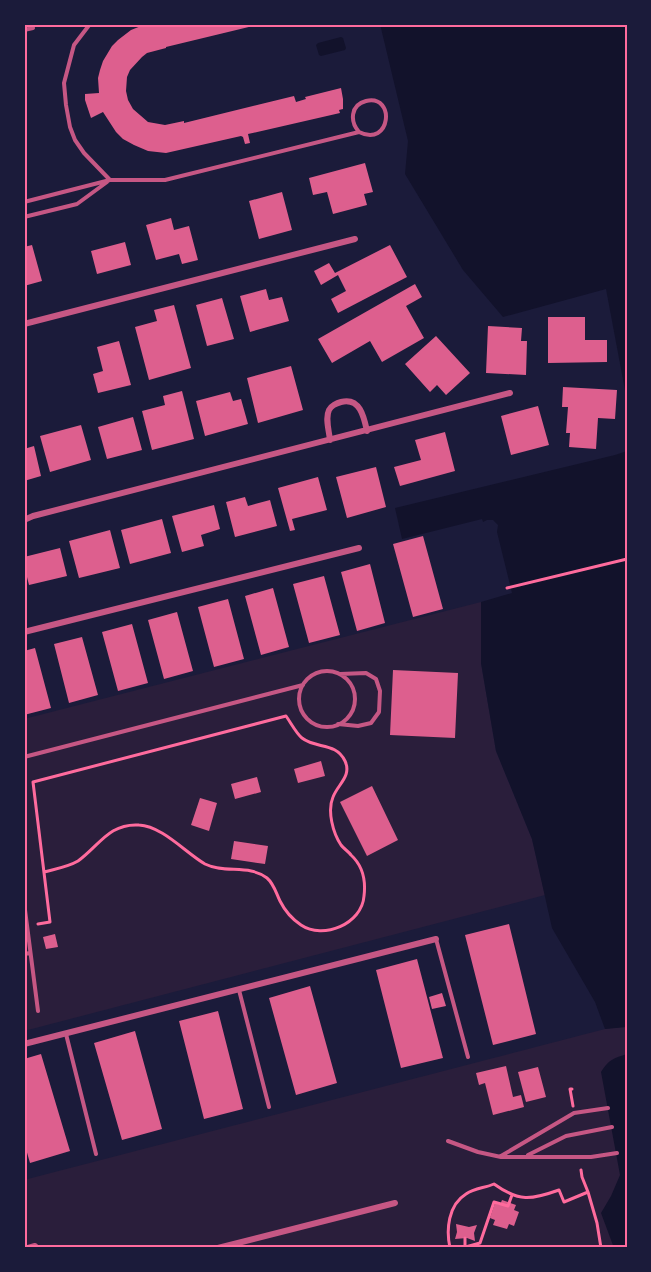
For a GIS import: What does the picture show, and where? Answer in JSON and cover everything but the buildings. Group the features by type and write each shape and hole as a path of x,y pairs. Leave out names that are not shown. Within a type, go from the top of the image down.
{"street":[{"path":"24,324 355,239"},
{"path":"24,520 510,393"},
{"path":"330,440 329,410 342,402 356,403 361,409 367,431"},
{"path":"24,632 359,548"},
{"path":"24,1044 436,939"},
{"path":"218,1248 395,1203"},
{"path":"28,1248 35,1246 37,1248"}],"lane":[{"path":"90,24 74,45 64,83 66,105 75,140 110,180"},
{"path":"24,30 33,28"},
{"path":"24,201 110,180 165,180 360,132 371,135 382,130 387,119 384,108 380,104 368,101 358,105 354,110 352,116 355,127 360,132"},
{"path":"24,217 77,204 110,180"},
{"path":"331,671 339,674 351,684 355,699 350,714 338,724 322,726 314,724 300,706 300,690 309,677 316,673 331,671"},
{"path":"338,724 358,726 371,723 379,712 380,691 376,679 366,673 339,674"},
{"path":"24,757 303,685"},
{"path":"24,902 26,934 38,1011"},
{"path":"436,939 468,1057"},
{"path":"24,954 30,953"},
{"path":"239,990 269,1107"},
{"path":"66,1034 96,1154"},
{"path":"501,1156 574,1113 608,1108"},
{"path":"527,1156 566,1136 612,1127"},
{"path":"448,1141 478,1152 501,1156 566,1158 617,1153"}],"path":[{"path":"507,588 627,558"},
{"path":"38,924 50,922 33,782 286,716 302,738 339,752 346,764 348,771 332,798 330,807 338,839 360,864 363,873 364,899 353,918 342,926 318,931 308,929 298,924 286,912 273,884 267,878 248,870 206,864 152,828 140,825 117,829 107,834 77,862 44,872"},
{"path":"572,1089 570,1089 574,1113"},
{"path":"581,1170 602,1248"},
{"path":"450,1248 449,1218 460,1198 472,1191 494,1184 512,1195 529,1198 559,1190 564,1202 588,1192"},
{"path":"465,1238 464,1248 480,1244 494,1202 508,1206 512,1195"}],"shaded area":[{"path":"380,24 627,24 627,401 606,289 503,317 463,270 405,174 408,141"},
{"path":"341,37 345,50 319,55 316,45 318,43"},
{"path":"627,451 627,1027 605,1029 595,1002 552,928 532,839 496,751 481,663 481,602 512,593 497,532 498,525 493,520 483,522 482,519 402,539 395,508"},
{"path":"481,602 481,663 496,751 532,839 545,895 24,1031 24,719"},
{"path":"627,1026 627,1248 24,1248 24,1180 605,1029"},
{"path":"627,1054 627,1248 614,1248 601,1213 620,1175 601,1072 612,1060"}]}
